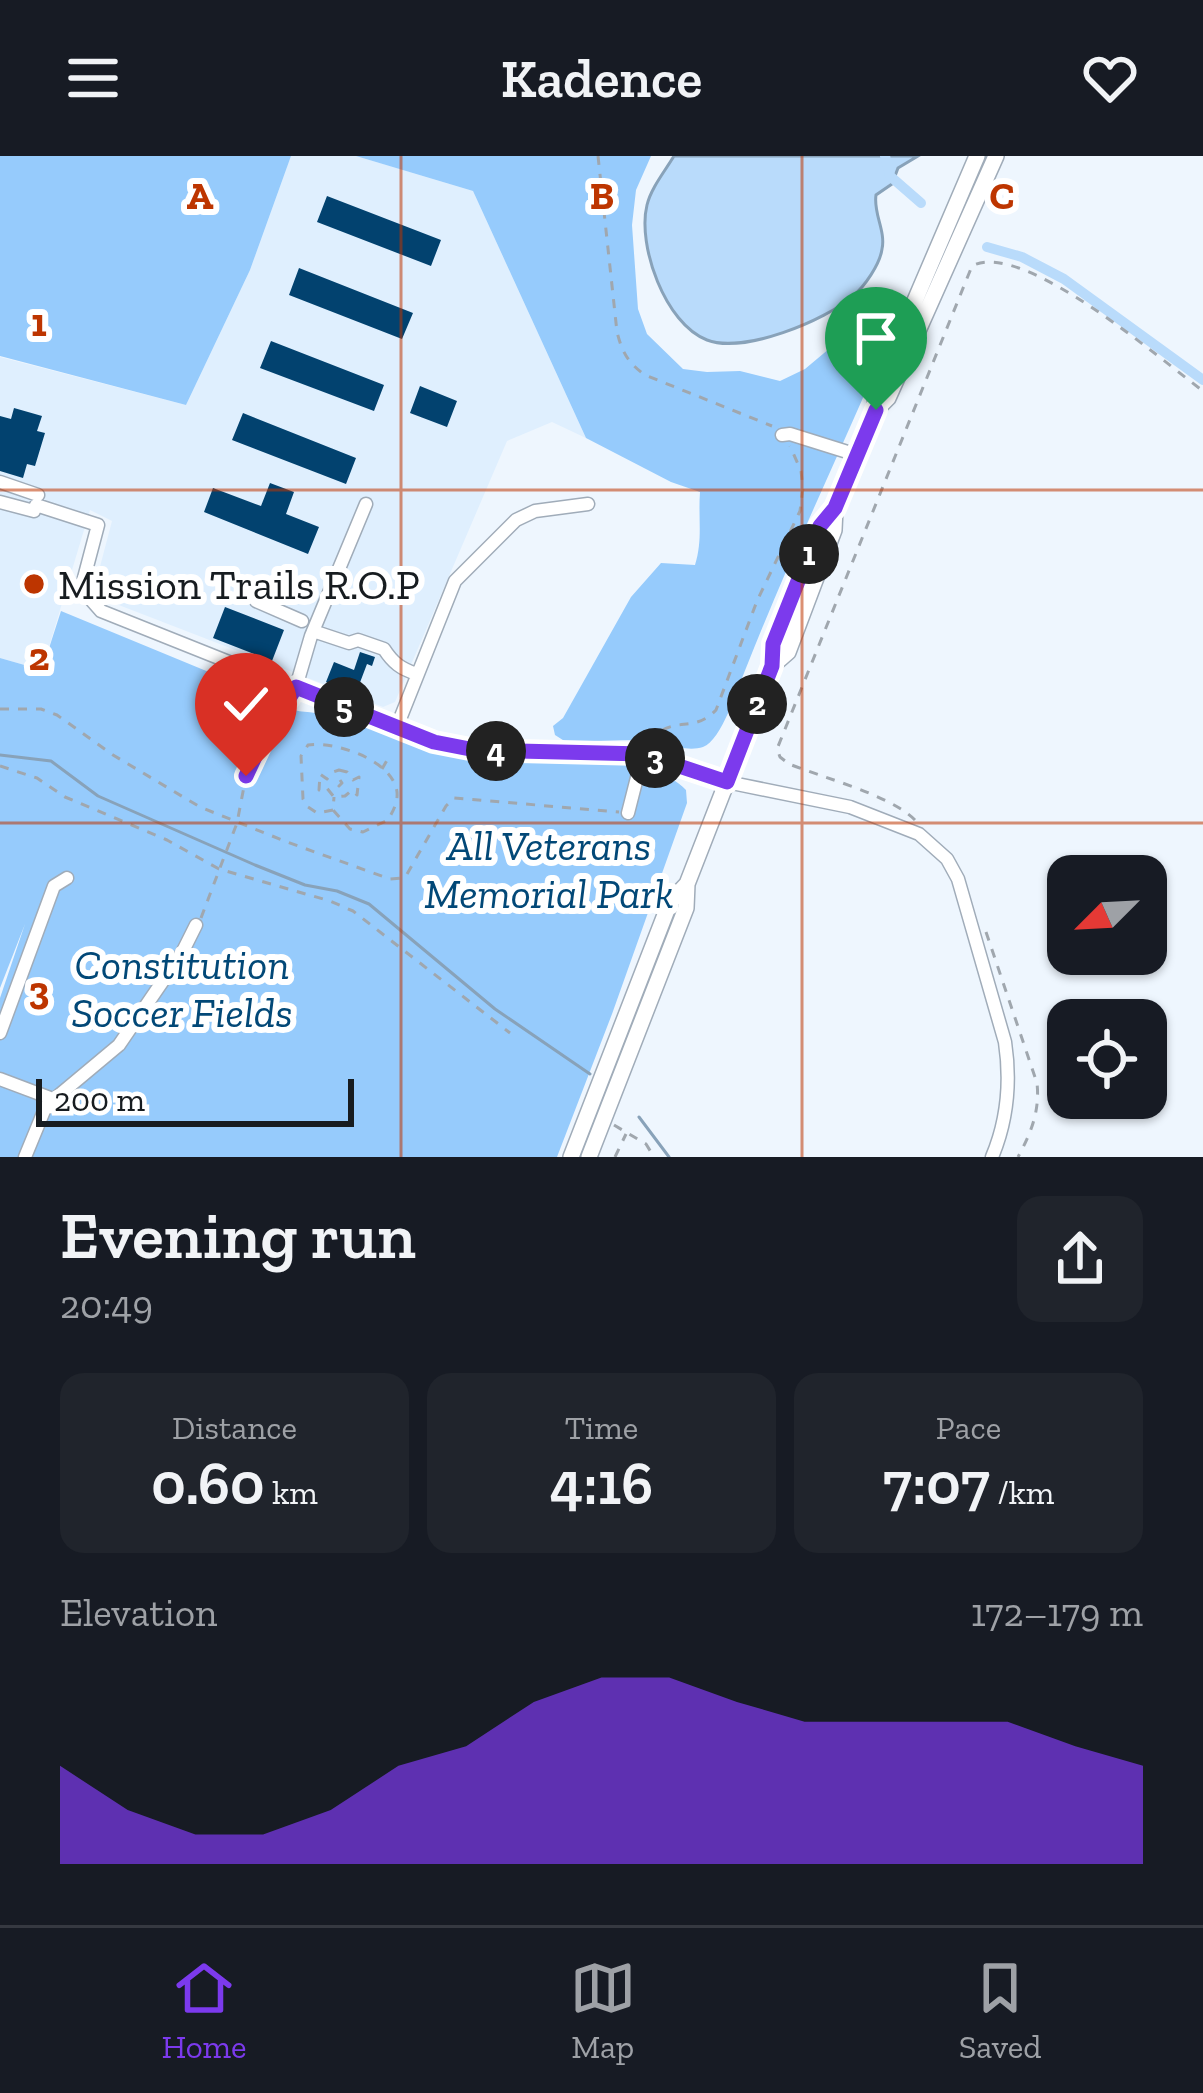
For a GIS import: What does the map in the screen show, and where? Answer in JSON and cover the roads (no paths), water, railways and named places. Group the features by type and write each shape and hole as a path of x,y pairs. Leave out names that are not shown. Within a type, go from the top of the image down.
{"main road":[{"path":"876,410 875,394 977,156"},
{"path":"589,1157 686,908 687,884 772,666 773,644 820,526 835,508 876,410 888,398 995,156"},
{"path":"571,1157 670,902 687,884"}],"street":[{"path":"782,434 857,455"},
{"path":"0,482 36,504 98,525 84,578 86,594 101,611 396,729 475,750 643,754 727,782 850,807 919,834 947,859 958,879 1005,1042 1009,1068 1006,1117 992,1157"},
{"path":"0,502 36,504"},
{"path":"296,687 311,627 366,503"},
{"path":"396,729 455,581 516,520 535,511 588,504"},
{"path":"256,601 350,643 358,640 384,649 401,669 416,674"},
{"path":"628,813 643,754"},
{"path":"0,1033 54,886 67,878"},
{"path":"25,1157 41,1114 119,1045 196,925"},
{"path":"0,1079 53,1099"}],"waterway":[{"path":"885,156 890,176 921,203"},
{"path":"987,247 1022,257 1064,279 1203,380"},
{"path":"0,755 51,761 98,796 305,885 369,904 495,1009 590,1074"},
{"path":"639,1117 669,1157"}],"place":[{"name":"Mission Trails R.O.P","path":"34,584"}],"park label":[{"name":"All Veterans Memorial Park","path":"549,869"},
{"name":"Constitution Soccer Fields","path":"182,988"}]}
